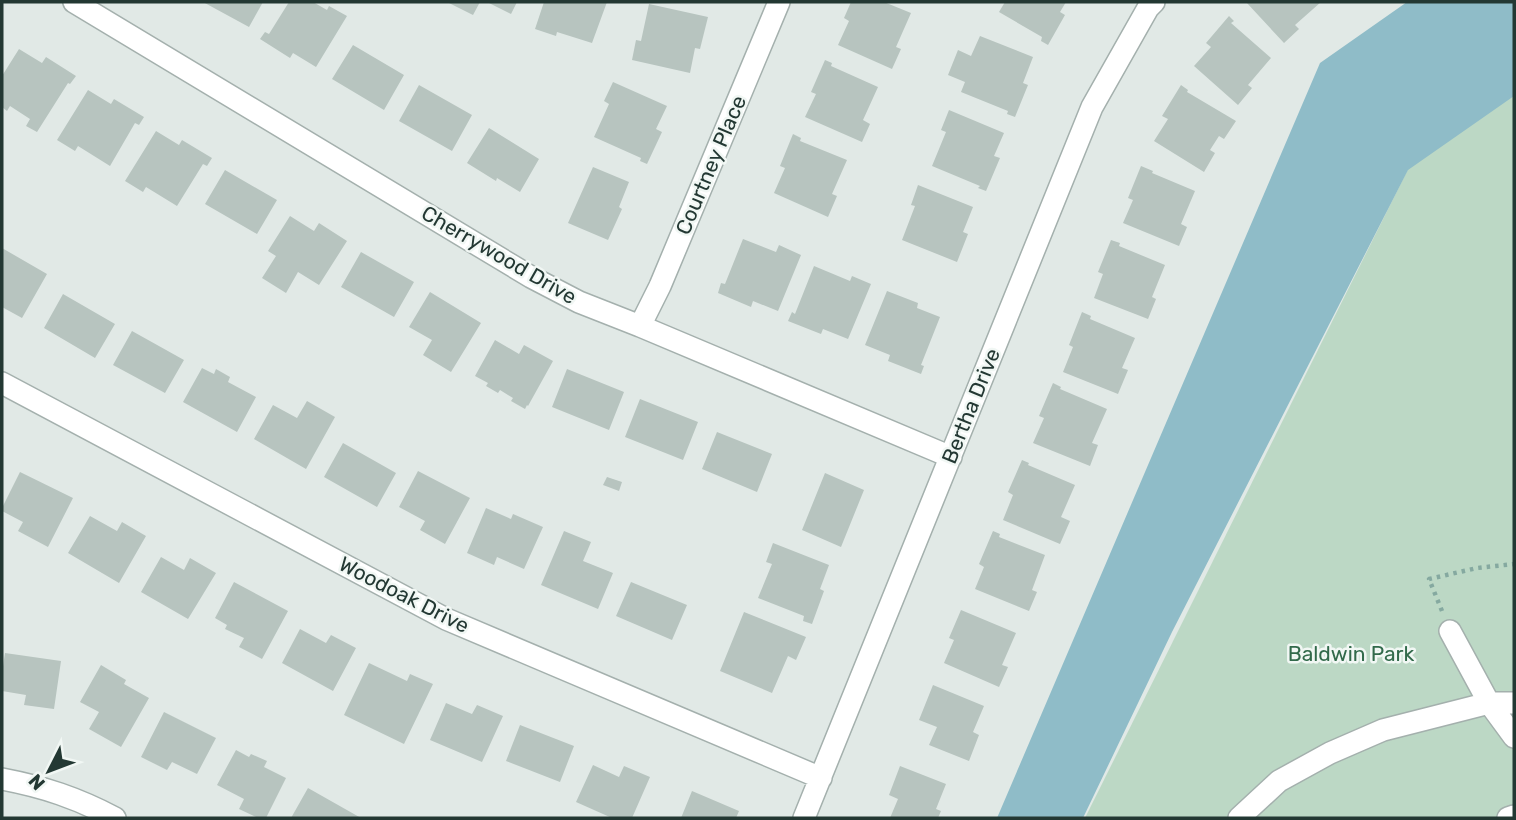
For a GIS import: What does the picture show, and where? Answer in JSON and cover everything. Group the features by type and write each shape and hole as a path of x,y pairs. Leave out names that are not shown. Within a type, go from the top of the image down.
{"street":[{"name":"Cherrywood Drive","path":"74,2 531,277 579,302 951,457"},
{"name":"Courtney Place","path":"640,326 660,286 779,2"},
{"name":"Bertha Drive","path":"804,818 1092,107 1148,8 1154,2"},
{"name":"Woodoak Drive","path":"2,383 446,619 821,778"},
{"path":"1450,631 1489,703 1514,737"},
{"path":"1243,817 1279,781 1330,753 1383,730 1489,703 1514,703"},
{"path":"2,779 53,790 115,818"},
{"path":"1508,818 1514,817"}],"path":[{"path":"1450,631 1429,579 1477,568 1514,564"}],"green space":[{"name":"Baldwin Park","path":"1514,93 1514,818 1085,818 1408,169"}],"water":[{"path":"1407,2 1514,2 1514,96 1408,170 1172,632 1083,818 997,818 1320,63"}],"building":[{"path":"203,2 263,2 249,27"},
{"path":"289,2 313,2 327,10 329,6 347,16 316,67 293,53 290,58 260,39 265,32 269,34"},
{"path":"447,2 480,2 473,15"},
{"path":"487,2 517,2 511,14"},
{"path":"544,2 607,2 592,43 557,32 556,36 535,29"},
{"path":"851,2 884,2 911,13 896,47 901,49 892,69 838,45 849,21 844,18"},
{"path":"1005,2 1066,2 1060,12 1065,15 1048,45 1041,41 1042,37 999,12"},
{"path":"1246,2 1321,2 1295,25 1299,29 1284,43"},
{"path":"649,4 708,17 700,49 695,48 690,73 632,60 636,40 641,41"},
{"path":"1229,16 1234,21 1231,23 1271,58 1248,85 1252,88 1238,105 1194,66 1211,47 1206,43"},
{"path":"980,36 1033,57 1023,83 1028,85 1015,117 1007,114 1008,111 961,92 965,82 948,75 958,50 971,56"},
{"path":"353,45 404,75 384,110 332,79"},
{"path":"19,49 42,63 46,57 76,76 68,83 37,132 26,126 30,119 10,106 7,111 2,107 2,76"},
{"path":"825,60 832,63 831,66 878,87 863,120 870,124 862,142 805,117 816,94 811,92"},
{"path":"613,82 667,106 656,129 662,132 647,164 640,161 641,158 594,137 609,104 604,101"},
{"path":"419,85 472,115 452,151 399,121"},
{"path":"1181,85 1187,92 1236,121 1224,139 1219,136 1210,150 1215,153 1204,172 1154,141 1168,119 1162,116"},
{"path":"88,90 111,104 114,99 144,117 139,125 135,123 110,166 78,146 75,151 57,140"},
{"path":"949,110 1004,133 994,156 1000,158 986,191 932,166 946,132 941,130"},
{"path":"489,128 539,159 520,192 467,163"},
{"path":"156,131 179,145 182,140 212,158 207,166 203,164 177,206 146,187 143,192 125,181"},
{"path":"793,134 801,138 800,141 847,160 832,194 837,196 828,217 774,193 785,168 780,166"},
{"path":"1141,166 1195,191 1181,224 1187,227 1179,246 1123,223 1133,200 1128,198"},
{"path":"593,167 629,182 619,207 622,209 608,240 568,223"},
{"path":"225,170 277,200 257,234 205,204"},
{"path":"918,185 973,207 963,232 968,234 957,262 902,240 915,206 911,205"},
{"path":"290,216 314,231 319,223 347,241 319,285 298,272 286,293 262,278 276,256 268,251"},
{"path":"743,239 776,252 779,245 801,255 778,311 753,301 751,307 718,293 721,283 725,284"},
{"path":"1111,240 1165,265 1152,297 1156,299 1148,319 1094,298 1103,274 1098,272"},
{"path":"2,248 47,274 22,318 2,307"},
{"path":"361,252 414,282 394,317 341,287"},
{"path":"814,266 850,281 852,276 871,284 848,339 823,329 821,334 788,321 792,312 795,314"},
{"path":"887,291 918,303 917,308 940,317 921,365 924,366 921,374 888,361 890,355 865,345"},
{"path":"430,292 481,323 451,372 423,355 432,340 409,327"},
{"path":"63,294 115,324 95,358 44,328"},
{"path":"1082,312 1091,316 1090,319 1135,338 1122,368 1128,370 1118,394 1063,372 1073,347 1069,345"},
{"path":"132,331 184,360 165,393 113,365"},
{"path":"495,340 519,354 524,345 553,361 525,409 511,401 513,398 500,390 498,393 475,376"},
{"path":"202,368 214,374 216,369 230,377 228,382 256,397 237,432 183,402"},
{"path":"567,369 624,392 609,430 552,407"},
{"path":"1053,383 1061,387 1060,389 1107,409 1092,443 1098,445 1090,466 1033,443 1044,418 1039,416"},
{"path":"640,399 698,422 683,460 625,437"},
{"path":"307,401 335,417 306,469 254,439 273,405 297,418"},
{"path":"717,432 772,454 757,492 702,469"},
{"path":"343,443 396,473 377,507 324,477"},
{"path":"1022,460 1075,485 1061,517 1070,521 1060,544 1003,520 1013,495 1008,492"},
{"path":"418,471 470,498 445,544 420,530 425,521 399,507"},
{"path":"20,472 73,498 48,547 18,531 23,522 2,511"},
{"path":"825,473 864,490 841,547 802,530"},
{"path":"607,477 622,482 619,491 603,485"},
{"path":"486,508 511,519 513,514 543,527 524,569 497,557 494,565 467,553"},
{"path":"90,516 117,531 122,522 146,536 119,583 68,553"},
{"path":"564,531 591,542 583,561 613,573 598,609 541,585"},
{"path":"993,531 1000,534 999,537 1045,555 1032,590 1037,592 1029,611 975,589 984,567 979,564"},
{"path":"773,543 829,565 820,589 824,591 812,624 803,621 804,616 758,598 772,564 766,562"},
{"path":"161,557 184,570 190,558 216,573 188,619 141,592"},
{"path":"234,582 288,611 262,659 239,647 244,638 225,629 227,625 215,618"},
{"path":"631,582 687,605 672,640 616,616"},
{"path":"961,610 1016,633 1002,665 1008,667 999,687 944,663 954,640 949,638"},
{"path":"744,612 806,637 796,660 788,656 772,693 720,671"},
{"path":"300,629 326,643 331,635 356,648 333,691 282,663"},
{"path":"5,653 61,661 54,709 24,705 26,695 2,691"},
{"path":"369,663 407,681 410,674 433,684 404,744 344,715"},
{"path":"101,665 126,680 124,684 149,698 121,747 89,729 99,712 80,702"},
{"path":"933,685 984,706 973,732 979,735 969,761 929,745 937,727 919,720"},
{"path":"446,703 472,714 477,705 503,716 482,762 430,740"},
{"path":"164,712 216,738 197,774 172,762 167,770 141,757"},
{"path":"520,725 574,746 560,782 506,761"},
{"path":"236,750 249,757 251,754 267,761 264,767 286,778 266,818 258,818 239,809 244,799 217,785"},
{"path":"593,765 619,777 624,766 650,777 632,818 612,818 576,802"},
{"path":"900,766 946,784 936,809 941,811 938,818 890,818 898,799 889,795"},
{"path":"308,788 361,818 291,818"},
{"path":"692,791 739,811 736,818 681,818"}]}
